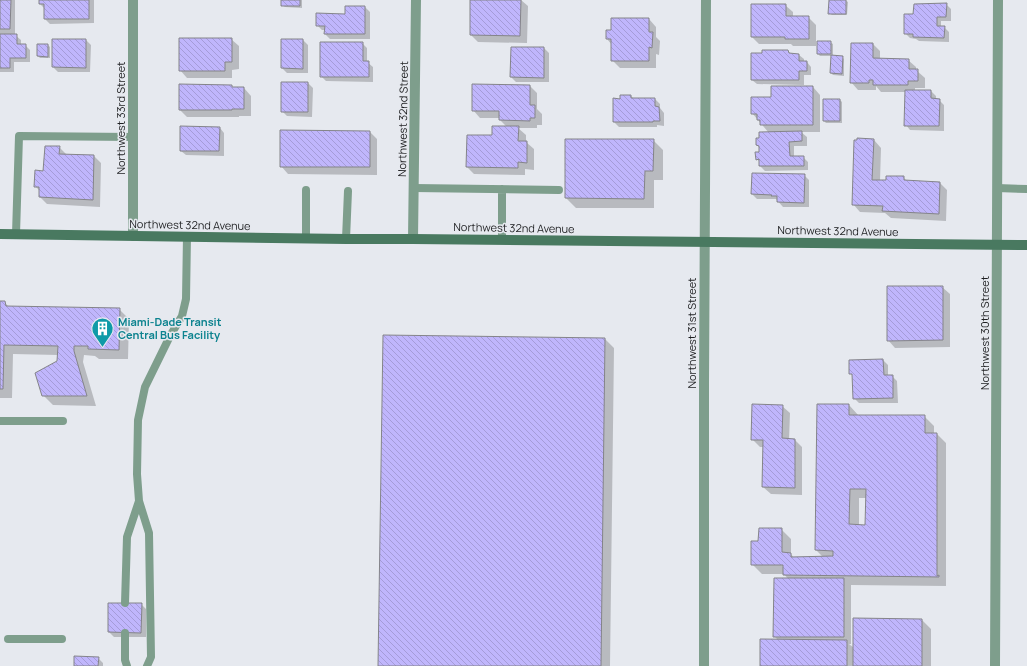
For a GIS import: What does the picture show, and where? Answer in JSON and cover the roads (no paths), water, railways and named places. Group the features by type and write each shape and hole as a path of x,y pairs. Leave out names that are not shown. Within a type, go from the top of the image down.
{"main road":[{"name":"Northwest 32nd Avenue","path":"0,234 346,239 1027,245"}],"street":[{"name":"Northwest 33rd Street","path":"133,0 133,236"},
{"name":"Northwest 32nd Street","path":"414,239 416,0"},
{"name":"Northwest 31st Street","path":"704,666 706,0"},
{"name":"Northwest 30th Street","path":"995,666 998,0"}],"lane":[{"path":"16,234 19,136 133,137"},
{"path":"414,188 559,190"},
{"path":"997,188 1027,189"},
{"path":"502,189 502,240"},
{"path":"306,190 306,238"},
{"path":"346,239 348,191"},
{"path":"147,666 151,657 149,533 139,501 137,474 138,420 145,387 170,336 182,316 186,299 187,236"},
{"path":"0,421 63,421"},
{"path":"125,603 127,537 139,501"},
{"path":"125,632 125,660 127,666"},
{"path":"8,639 62,639"}],"place":[{"name":"Miami-Dade Transit Central Bus Facility","path":"103,348"}]}
